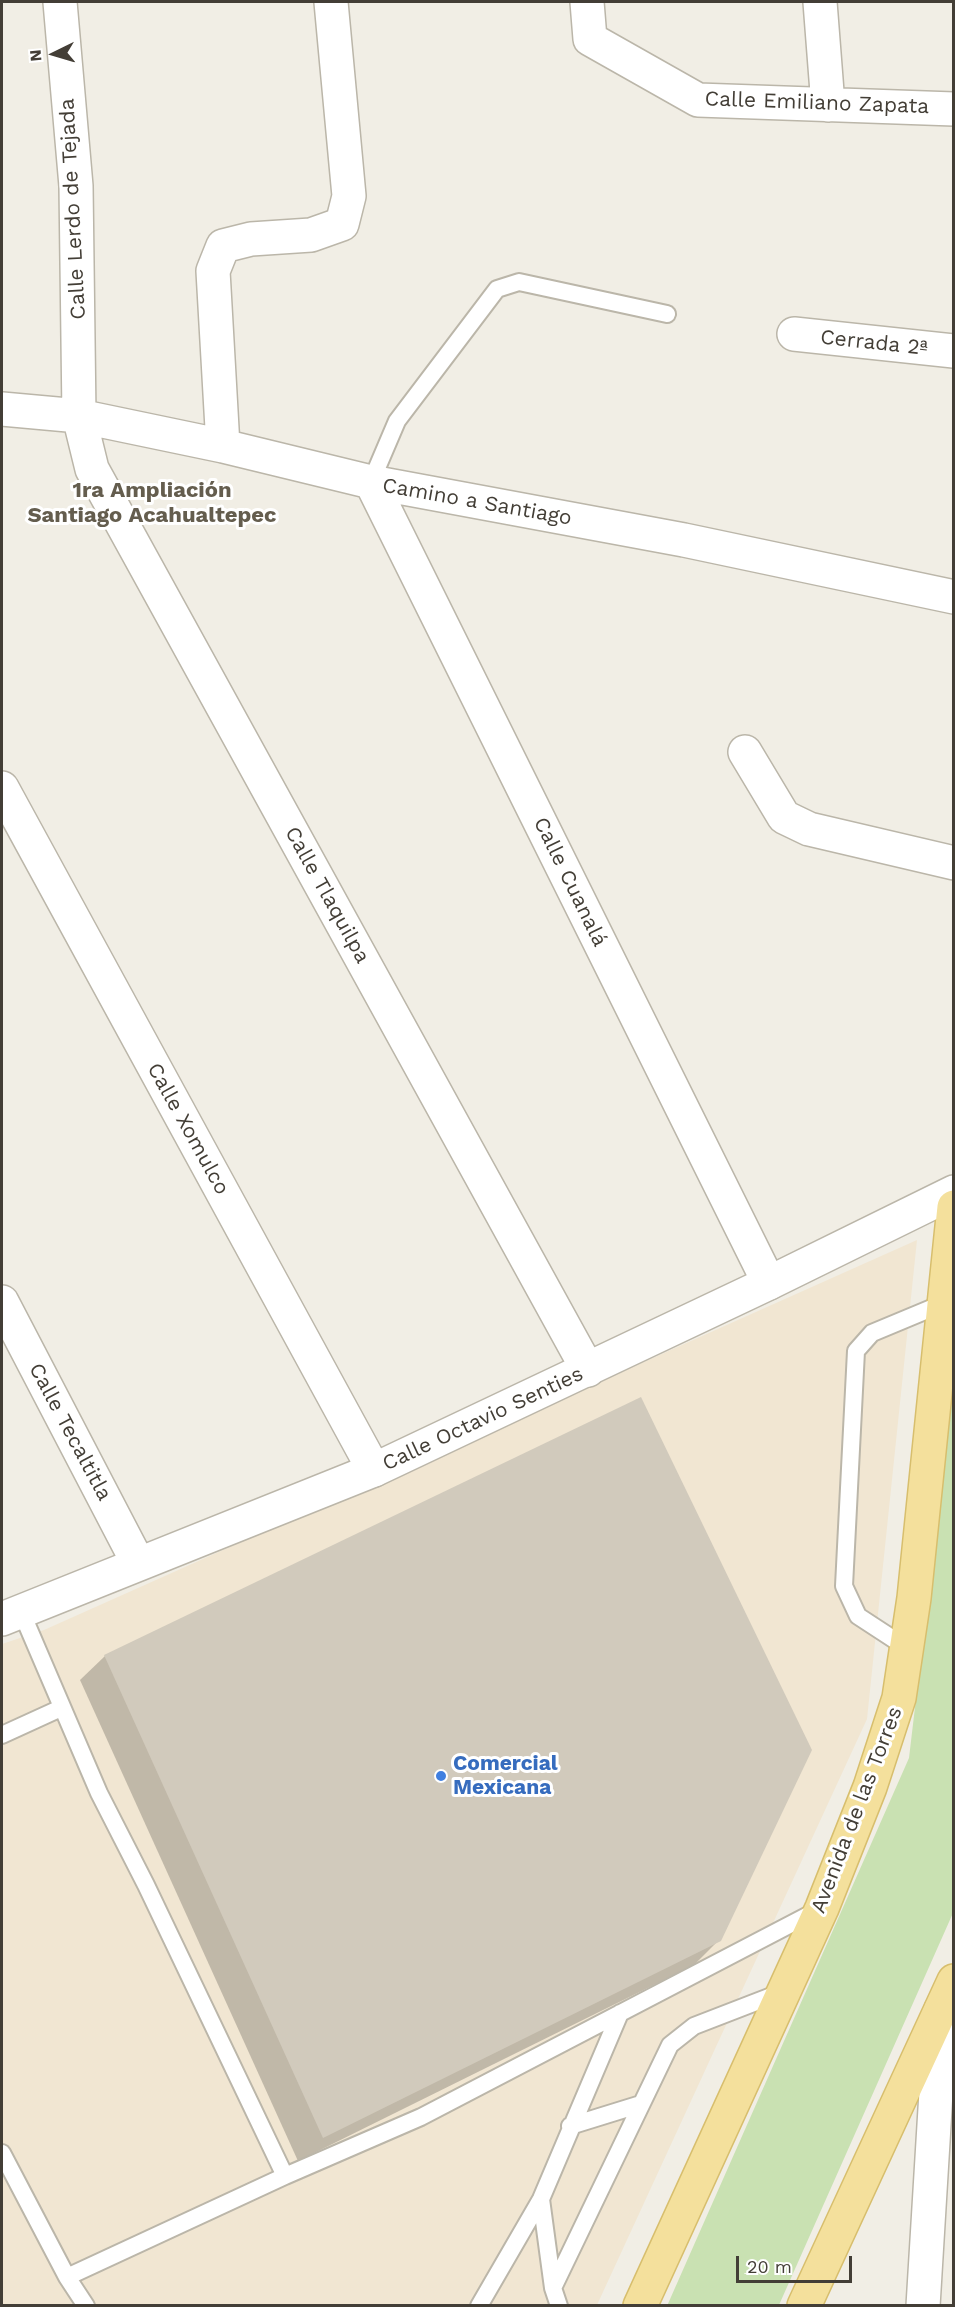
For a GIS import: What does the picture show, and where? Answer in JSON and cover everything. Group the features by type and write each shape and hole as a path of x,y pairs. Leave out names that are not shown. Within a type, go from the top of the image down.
{"main road":[{"name":"Avenida de las Torres","path":"640,2306 822,1908 870,1787 899,1698 915,1598 954,1207"},
{"path":"804,2306 947,1996"}],"street":[{"name":"Calle Lerdo de Tejada","path":"60,2 76,186 79,416"},
{"path":"223,446 213,271 223,246 251,238 311,235 342,224 349,196 331,2"},
{"name":"Calle Emiliano Zapata","path":"587,2 590,39 698,100 954,109"},
{"path":"820,2 828,105"},
{"name":"Cerrada 2ª","path":"794,334 954,351"},
{"name":"Camino a Santiago","path":"2,408 79,416 223,446 371,482 684,540 954,597"},
{"name":"Calle Tlaquilpa","path":"79,416 92,469 588,1370"},
{"name":"Calle Cuanalá","path":"371,482 770,1283"},
{"path":"745,752 784,817 809,829 954,863"},
{"name":"Calle Xomulco","path":"2,788 374,1470"},
{"name":"Calle Octavio Senties","path":"11,1615 374,1470 770,1283 954,1192"},
{"name":"Calle Tecaltitla","path":"2,1302 138,1563"},
{"path":"923,2306 947,1996"}],"lane":[{"path":"371,482 397,421 497,289 519,282 667,314"},
{"path":"907,1648 858,1616 844,1586 856,1351 872,1333 944,1303"},
{"path":"11,1615 62,1708 99,1793 146,1885 285,2176"},
{"path":"2,1735 62,1708"},
{"path":"67,2277 285,2176 421,2117 822,1908"},
{"path":"553,2288 670,2045 694,2025 783,1992"},
{"path":"479,2306 541,2199 570,2126 620,2013"},
{"path":"570,2126 641,2104"},
{"path":"2,2153 67,2277 86,2306"},
{"path":"541,2199 553,2288 559,2306"}],"shaded area":[{"path":"917,1240 867,1719 597,2305 2,2305 2,1644 44,1630"}],"green space":[{"path":"953,1386 953,1913 779,2305 667,2306 909,1758"}],"building":[{"path":"641,1397 812,1750 721,1941 323,2138 104,1655"}],"place":[{"name":"Comercial Mexicana","path":"441,1776"}],"district":[{"name":"1ra Ampliación Santiago Acahualtepec","path":"152,504"}]}
